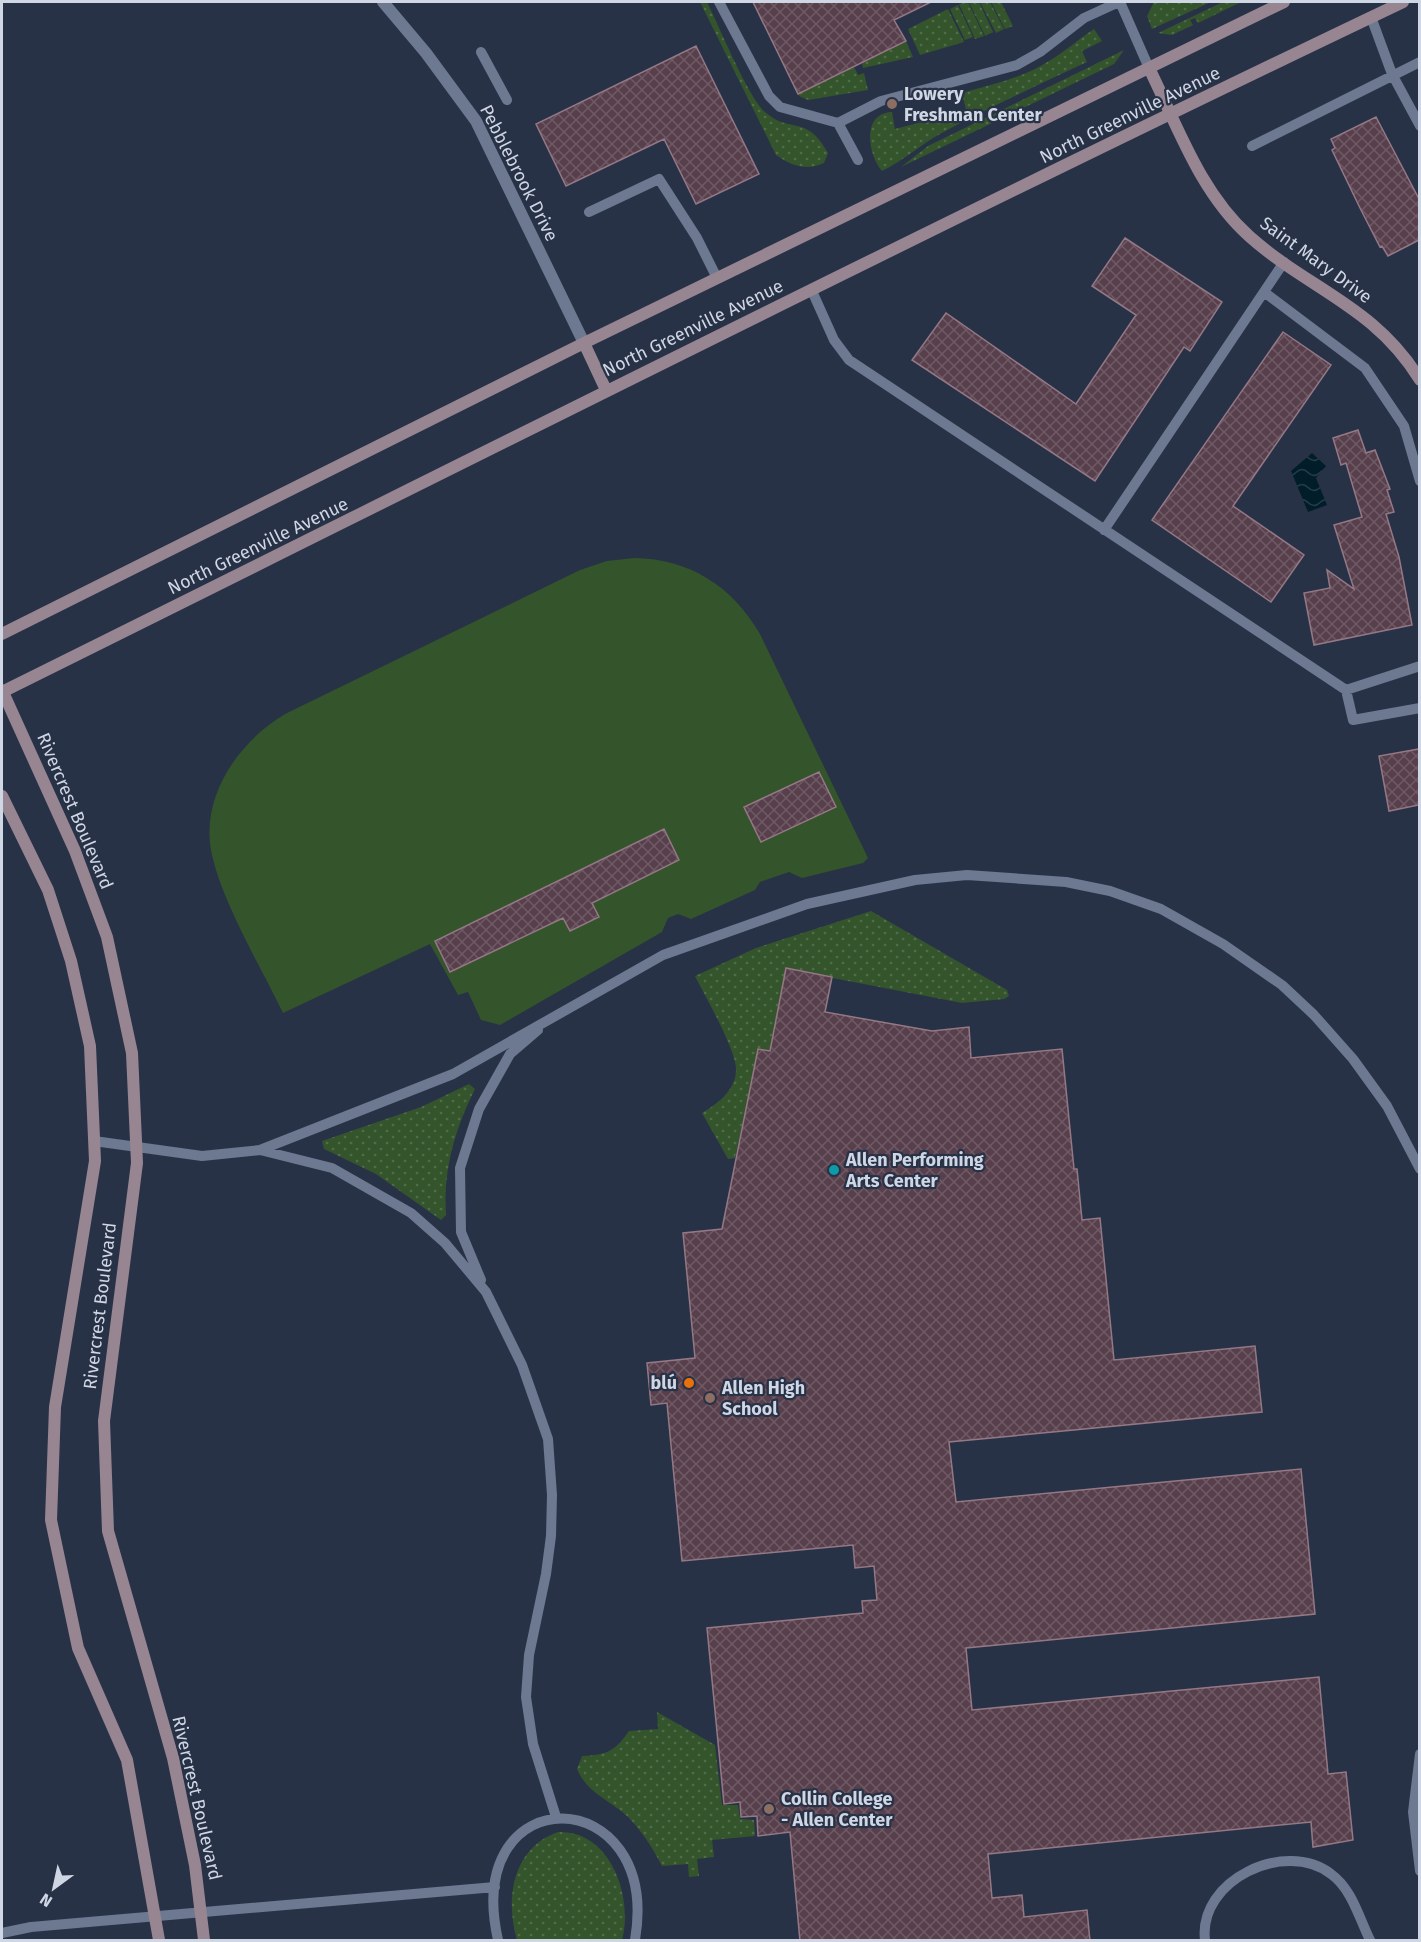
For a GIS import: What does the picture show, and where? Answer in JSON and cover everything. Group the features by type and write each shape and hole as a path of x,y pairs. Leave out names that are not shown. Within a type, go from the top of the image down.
{"main road":[{"name":"North Greenville Avenue","path":"2,634 717,278 1284,2"},
{"name":"North Greenville Avenue","path":"2,691 294,549 606,390 1403,2"},
{"name":"Saint Mary Drive","path":"1149,68 1195,164 1228,215 1250,237 1376,326 1408,361 1419,380"},
{"path":"584,344 606,390"},
{"name":"Rivercrest Boulevard","path":"2,691 75,851 107,937 132,1053 137,1148 104,1421 108,1531 172,1758 195,1865 204,1941"},
{"name":"Rivercrest Boulevard","path":"2,796 48,890 71,961 90,1046 95,1161 55,1407 51,1520 78,1648 127,1760 159,1941"}],"street":[{"name":"Pebblebrook Drive","path":"383,2 426,53 476,121 584,344"}],"lane":[{"path":"719,2 769,96 780,106 838,123 881,101 1017,64 1040,52 1084,18 1119,2 1149,68"},
{"path":"1371,17 1392,74 1419,126"},
{"path":"481,52 507,100"},
{"path":"1252,146 1419,62"},
{"path":"838,123 858,160"},
{"path":"589,213 659,179 697,238 717,278"},
{"path":"1104,530 1284,262"},
{"path":"812,291 834,340 849,360 1346,690 1353,720 1419,708"},
{"path":"1264,292 1365,368 1404,426 1419,481"},
{"path":"1346,690 1419,666"},
{"path":"94,1141 202,1156 260,1149 453,1074 663,955 807,904 915,880 967,875 1007,876 1066,882 1110,891 1161,909 1223,944 1282,985 1353,1059 1387,1106 1419,1169"},
{"path":"556,1817 533,1744 526,1697 529,1655 546,1574 550,1536 552,1495 548,1439 522,1365 486,1292 461,1232 460,1168 479,1109 510,1054 562,1011"},
{"path":"260,1149 332,1168 411,1213 445,1243 486,1292"},
{"path":"1419,1754 1413,1812 1419,1871"},
{"path":"498,1941 495,1887 502,1859 520,1835 542,1821 556,1817 570,1817 592,1825 613,1842 622,1856 637,1895 635,1941"},
{"path":"1204,1941 1210,1912 1226,1888 1245,1872 1258,1866 1289,1861 1307,1863 1329,1872 1340,1881 1350,1895 1370,1941"},
{"path":"2,1933 32,1927 201,1911 495,1887"}],"green space":[{"path":"700,2 707,2 742,77 758,104 774,119 813,133 828,153 824,163 811,167 799,166 776,155"},
{"path":"968,2 984,36 975,39 959,4"},
{"path":"969,2 979,2 993,32 985,36"},
{"path":"980,2 990,2 1004,29 996,33"},
{"path":"991,2 1001,2 1013,26 1005,29"},
{"path":"1154,2 1211,2 1152,29 1147,16"},
{"path":"1223,2 1241,2 1198,23 1195,18 1190,20 1193,25 1172,35 1158,33"},
{"path":"958,5 973,37 965,40 950,9"},
{"path":"948,9 964,42 920,55 908,29"},
{"path":"1094,29 1102,41 1082,51 1087,62 940,134 882,171 877,164 870,136 875,119 882,114 892,112 895,129 961,112 963,115 967,114 962,93 1029,72 1061,54"},
{"path":"906,41 913,57 863,68 862,63"},
{"path":"1124,50 1114,64 901,167 928,146"},
{"path":"854,67 858,75 864,73 868,90 808,100 799,96 798,94"},
{"path":"634,558 673,564 708,578 723,589 749,617 760,634 868,858 863,863 802,878 789,872 760,882 755,890 691,919 678,914 668,918 662,932 500,1025 481,1020 468,992 458,995 430,944 283,1013 233,914 212,855 209,834 211,813 226,774 238,756 252,740 285,714 580,570 607,561"},
{"path":"871,911 1007,990 1009,996 1004,999 962,1003 786,969 770,1051 751,1086 735,1158 728,1159 702,1113 729,1091 735,1078 735,1062 726,1038 695,976 756,948"},
{"path":"469,1084 475,1089 452,1150 446,1182 446,1215 441,1220 376,1174 324,1149 322,1141 421,1107"},
{"path":"657,1712 715,1745 722,1805 738,1805 740,1819 754,1820 755,1836 712,1840 714,1857 697,1859 699,1876 689,1877 688,1864 662,1866 646,1840 627,1816 592,1790 577,1769 582,1756 610,1751 629,1731 658,1729"},
{"path":"558,1832 576,1834 592,1842 614,1869 621,1886 624,1904 625,1923 622,1940 517,1940 512,1908 516,1877 530,1850"}],"water":[{"path":"1312,453 1326,466 1316,478 1327,505 1308,512 1291,471"}],"building":[{"name":"Lowery Freshman Center","path":"753,2 931,2 894,20 906,41 798,94"},
{"path":"696,46 759,174 696,204 664,139 566,186 536,124"},
{"path":"1376,117 1419,199 1419,240 1388,256 1382,246 1380,247 1360,208 1332,150 1335,148 1331,139"},
{"path":"1125,238 1222,302 1190,351 1184,347 1095,481 912,360 946,313 1076,404 1136,315 1092,286"},
{"path":"1283,332 1331,365 1233,506 1304,555 1271,602 1152,520"},
{"path":"1358,430 1366,453 1375,450 1390,489 1387,490 1394,512 1386,514 1399,557 1412,625 1314,645 1304,593 1330,588 1327,570 1354,589 1334,525 1362,517 1346,463 1341,465 1333,438"},
{"path":"1419,749 1419,805 1389,811 1379,756"},
{"path":"819,772 836,807 761,842 744,807"},
{"path":"664,829 679,860 592,903 599,917 570,931 563,918 450,972 435,941"},
{"name":"Allen High School","path":"786,968 832,977 825,1012 932,1031 969,1027 971,1058 1062,1049 1074,1169 1077,1169 1082,1220 1100,1218 1114,1360 1255,1346 1262,1412 949,1442 956,1502 1301,1469 1315,1614 966,1648 972,1710 1319,1677 1328,1774 1346,1772 1353,1840 1313,1847 1311,1822 988,1854 992,1898 1022,1895 1024,1917 1087,1910 1090,1941 800,1941 790,1832 758,1836 757,1816 741,1817 740,1802 724,1804 707,1628 863,1613 862,1601 877,1600 874,1566 855,1568 853,1545 682,1561 667,1403 651,1405 647,1363 695,1358 683,1233 722,1229 758,1049 770,1051"}],"place":[{"name":"Lowery Freshman Center","path":"892,104"},
{"name":"Allen Performing Arts Center","path":"834,1170"},
{"name":"blú","path":"689,1383"},
{"name":"Allen High School","path":"710,1398"},
{"name":"Collin College - Allen Center","path":"769,1809"}]}
